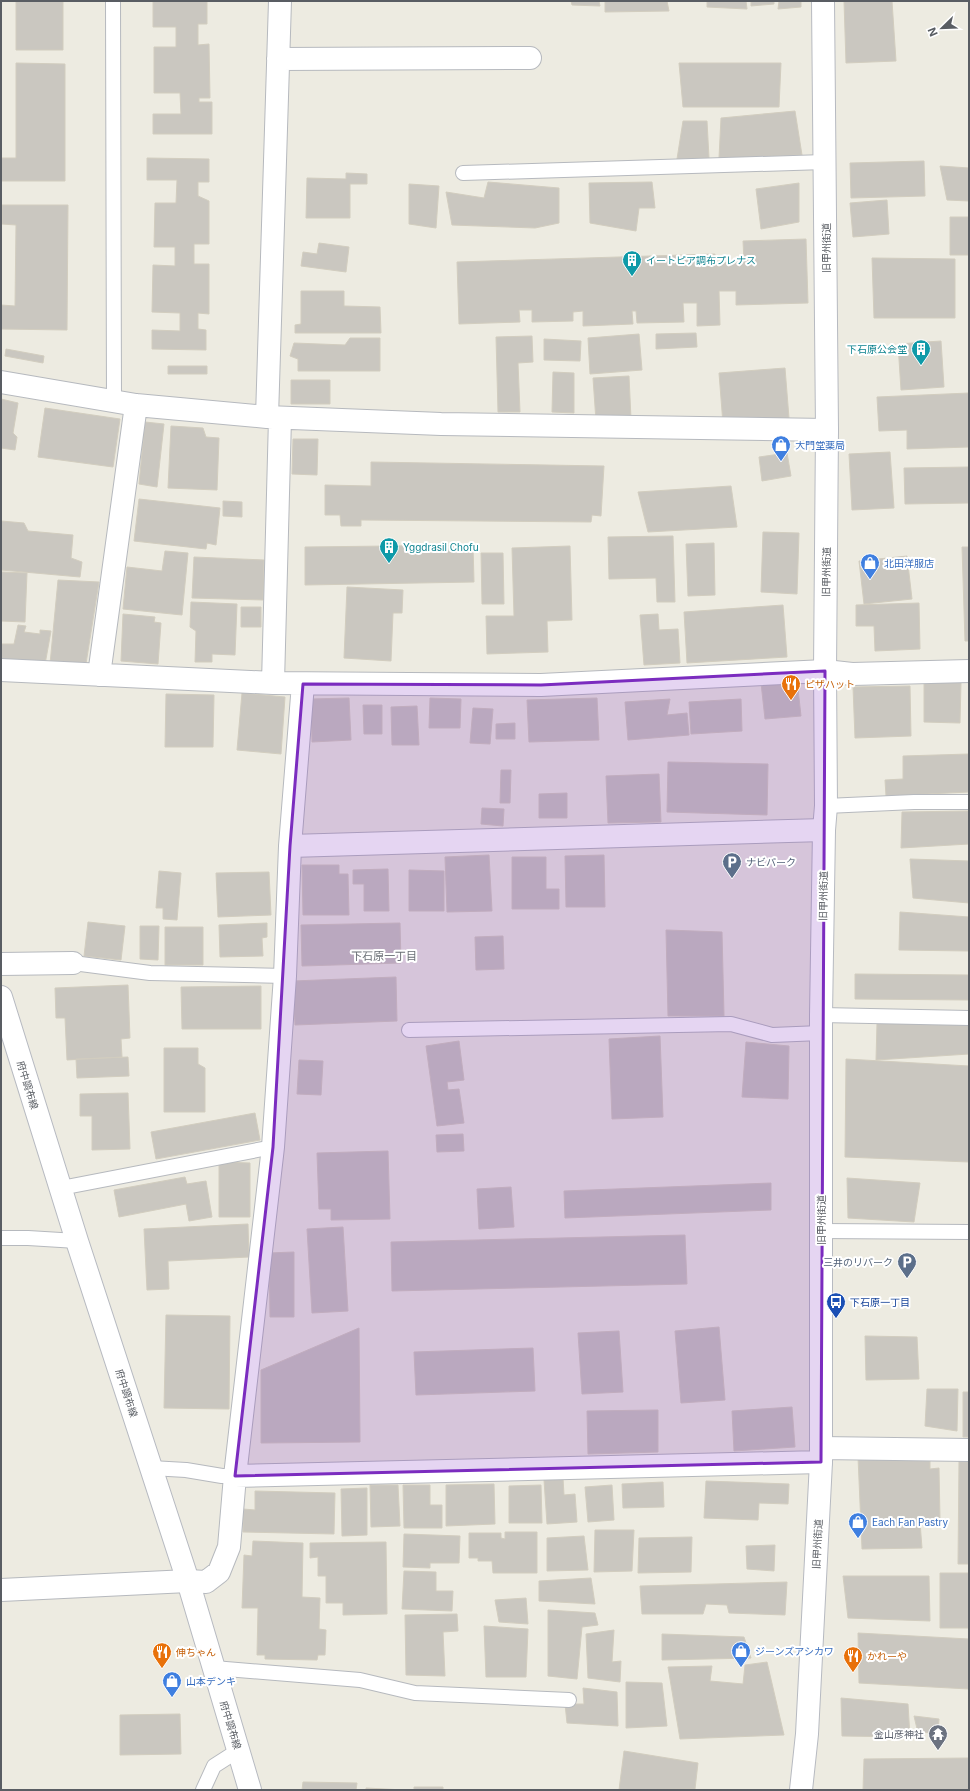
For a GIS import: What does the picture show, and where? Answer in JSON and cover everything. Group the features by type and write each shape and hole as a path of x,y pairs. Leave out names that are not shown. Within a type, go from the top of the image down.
{"street":[{"path":"273,683 273,417 280,1"},
{"name":"旧甲州街道","path":"802,1790 807,1734 821,1455 821,1024 824,830 826,806 825,671 827,430 823,1"},
{"path":"278,59 530,58"},
{"path":"1,382 136,405 273,417 448,425 827,430"},
{"path":"99,675 136,405"},
{"path":"1,670 303,684 541,685 825,671 852,674 969,671"},
{"path":"1,1590 188,1581 206,1582 219,1572 228,1547 273,1147 285,976 290,846 303,684"},
{"path":"290,846 824,830"},
{"path":"1,964 73,963"},
{"name":"府中調布線","path":"1,997 77,1241 188,1581 250,1790"},
{"path":"235,1476 969,1450"}],"lane":[{"path":"113,1 114,401"},
{"path":"463,173 825,162"},
{"path":"826,806 969,802"},
{"path":"73,963 150,973 285,976"},
{"path":"409,1030 730,1024 772,1035 821,1024 969,1018"},
{"path":"61,1188 273,1147"},
{"path":"821,1231 969,1232"},
{"path":"1,1238 77,1241"},
{"path":"152,1468 186,1470 222,1476 235,1476"},
{"path":"214,1668 360,1680 415,1693 570,1700"},
{"path":"203,1790 214,1766 238,1750"}],"highlighted area":[{"path":"825,671 821,1462 235,1476 273,1147 290,846 303,684 541,685"}],"building":[{"path":"16,1 63,1 63,50 16,50"},
{"path":"153,1 207,1 207,24 198,24 198,45 209,44 210,98 199,98 199,102 212,102 212,134 153,134 153,114 181,114 180,93 154,93 154,47 176,47 176,27 153,27"},
{"path":"571,1 599,1 600,6 572,5"},
{"path":"605,1 667,1 669,11 605,12"},
{"path":"707,1 746,1 747,9 707,7"},
{"path":"751,1 774,1 774,4 751,6"},
{"path":"779,1 801,1 801,7 778,9"},
{"path":"844,1 892,1 896,61 846,63"},
{"path":"16,63 65,64 65,181 1,181 1,158 16,158"},
{"path":"679,63 781,63 779,107 683,107"},
{"path":"795,111 802,155 719,158 721,118"},
{"path":"683,121 707,121 709,158 677,159"},
{"path":"147,158 209,159 209,182 198,182 198,196 209,201 209,244 194,244 194,264 209,264 209,314 198,313 198,329 206,330 206,350 152,349 152,330 180,331 180,313 152,312 153,265 175,266 175,247 154,247 155,203 176,203 177,180 147,180"},
{"path":"924,161 925,196 851,198 850,163"},
{"path":"940,166 969,168 969,201 947,200"},
{"path":"346,173 367,174 367,184 350,184 350,218 306,218 307,178 346,179"},
{"path":"488,182 559,188 559,223 535,228 452,225 446,192 484,198"},
{"path":"652,182 655,208 639,208 636,231 590,223 589,183"},
{"path":"799,183 799,222 761,229 756,189"},
{"path":"409,184 439,186 436,228 409,224"},
{"path":"887,200 889,234 853,237 850,203"},
{"path":"2,205 68,205 67,330 1,329 1,305 15,306 16,225 2,224"},
{"path":"950,217 969,217 969,255 950,255"},
{"name":"イートピア調布プレナス","path":"806,239 808,303 736,305 736,291 719,291 720,325 697,326 697,303 683,303 684,322 637,323 636,311 632,311 633,324 583,326 583,311 573,312 573,321 532,322 532,310 519,310 520,322 459,324 457,262 715,254 715,263 744,262 743,241"},
{"path":"319,243 349,247 346,272 301,266 303,252 317,254"},
{"path":"872,258 955,259 955,318 874,318"},
{"path":"301,291 344,291 344,306 380,307 381,333 295,333 295,325 301,324"},
{"path":"696,333 697,347 656,349 656,334"},
{"path":"639,334 642,370 590,374 588,338"},
{"path":"532,336 533,362 518,363 520,412 498,412 496,337"},
{"path":"350,338 380,338 380,371 298,371 298,359 290,356 294,343 345,345"},
{"path":"544,339 581,341 580,361 544,360"},
{"name":"下石原公会堂","path":"941,341 944,387 901,390 898,344"},
{"path":"6,349 44,356 43,363 5,356"},
{"path":"168,366 207,366 207,374 168,374"},
{"path":"785,368 789,418 723,424 719,373"},
{"path":"553,372 574,373 574,413 552,412"},
{"path":"629,376 631,419 596,421 593,378"},
{"path":"291,380 330,380 330,404 291,404"},
{"path":"969,393 969,447 907,449 907,430 879,431 877,397"},
{"path":"1,399 18,403 13,433 17,437 15,450 1,448"},
{"path":"45,408 120,419 113,467 38,457"},
{"path":"145,422 164,424 157,487 139,484"},
{"path":"171,426 203,428 206,437 219,438 217,490 168,488"},
{"path":"293,439 318,439 317,475 292,474"},
{"path":"890,452 894,508 852,510 849,454"},
{"path":"787,453 791,476 762,481 759,457"},
{"path":"371,462 604,466 601,516 592,515 591,522 361,520 361,526 341,526 340,515 325,515 325,485 371,486"},
{"path":"969,467 969,503 905,504 904,468"},
{"path":"731,486 737,527 648,532 638,492"},
{"path":"139,499 220,508 216,545 207,543 206,549 134,541"},
{"path":"223,501 242,502 242,517 223,516"},
{"path":"1,521 24,523 28,531 73,535 71,558 82,562 80,577 1,570"},
{"path":"763,532 799,533 797,594 761,592"},
{"path":"673,536 675,602 657,602 656,578 609,579 608,537"},
{"path":"714,543 715,595 688,596 686,544"},
{"name":"Yggdrasil Chofu","path":"473,545 474,582 305,585 305,547"},
{"path":"570,546 572,620 547,621 548,652 487,654 486,616 514,616 512,548"},
{"path":"962,547 969,547 969,641 965,641"},
{"path":"165,551 188,553 182,615 123,609 127,567 162,571"},
{"path":"481,553 503,553 504,604 482,604"},
{"path":"907,556 912,599 864,604 859,561"},
{"path":"194,557 264,560 263,600 192,598"},
{"path":"1,572 27,573 25,622 1,621"},
{"path":"58,580 99,582 85,670 50,664"},
{"path":"347,587 403,590 402,613 393,613 391,661 344,658"},
{"path":"191,602 237,604 235,655 212,654 212,662 195,662 196,631 190,627"},
{"path":"919,603 920,649 875,651 874,626 856,626 856,605"},
{"path":"783,605 787,657 687,663 684,612"},
{"path":"241,607 261,607 261,627 241,627"},
{"path":"123,614 155,617 154,622 161,623 158,664 121,661"},
{"path":"658,614 659,630 678,629 680,663 644,665 640,615"},
{"path":"18,625 26,626 24,632 40,634 40,630 51,631 44,670 1,664 1,644 14,644"},
{"path":"797,680 801,716 765,719 761,683"},
{"path":"924,681 961,682 960,723 924,722"},
{"path":"910,686 911,736 855,738 853,687"},
{"path":"242,693 285,697 281,754 237,750"},
{"path":"166,694 214,695 213,747 165,747"},
{"path":"349,698 351,740 312,742 311,699"},
{"path":"430,698 461,699 460,728 429,728"},
{"path":"597,698 599,740 529,742 527,700"},
{"path":"670,699 667,715 687,713 689,735 628,740 625,702"},
{"path":"741,699 742,731 691,734 689,702"},
{"path":"363,705 382,705 382,734 364,734"},
{"path":"417,706 419,745 392,745 391,707"},
{"path":"473,708 493,709 490,744 470,743"},
{"path":"515,723 515,739 496,739 496,724"},
{"path":"969,754 969,792 886,796 885,780 903,779 903,756"},
{"path":"668,762 768,764 767,815 667,812"},
{"path":"501,770 511,770 510,803 500,803"},
{"path":"659,774 661,822 608,823 606,776"},
{"path":"567,793 567,818 539,818 539,794"},
{"path":"482,808 504,809 503,826 481,824"},
{"path":"969,811 969,844 901,848 902,812"},
{"path":"489,855 492,911 447,912 445,857"},
{"path":"604,855 605,907 566,907 565,856"},
{"path":"512,857 546,857 546,889 559,889 559,909 512,909"},
{"path":"910,859 969,861 969,903 913,898"},
{"path":"302,865 339,865 339,874 348,874 349,915 303,915"},
{"path":"388,869 389,911 364,911 364,884 353,884 353,870"},
{"path":"409,870 444,871 444,911 409,911"},
{"path":"159,871 181,873 177,920 163,919 163,908 156,908"},
{"path":"269,872 271,915 218,917 216,873"},
{"path":"900,912 969,917 969,951 899,950"},
{"path":"88,922 125,926 121,960 84,956"},
{"path":"267,923 267,937 262,938 263,956 220,957 219,925"},
{"path":"400,923 401,963 302,966 301,925"},
{"path":"140,926 159,926 158,960 140,959"},
{"path":"165,927 203,927 203,965 165,965"},
{"path":"666,930 722,932 724,1016 668,1016"},
{"path":"503,936 504,969 476,970 475,937"},
{"path":"855,974 969,975 969,1000 855,999"},
{"path":"396,977 397,1021 295,1025 293,981"},
{"path":"128,985 130,1038 121,1039 122,1057 67,1060 65,1018 56,1018 55,988"},
{"path":"261,986 261,1029 182,1029 181,987"},
{"path":"969,1019 969,1054 876,1060 877,1023"},
{"path":"660,1036 663,1117 612,1119 609,1039"},
{"path":"459,1041 464,1080 447,1082 448,1090 459,1089 464,1123 437,1126 426,1046"},
{"path":"746,1042 789,1046 788,1099 742,1097"},
{"path":"164,1048 198,1048 198,1064 205,1068 205,1112 164,1112"},
{"path":"128,1057 129,1076 77,1078 76,1059"},
{"path":"846,1059 969,1066 969,1162 845,1157"},
{"path":"299,1060 323,1061 321,1095 297,1094"},
{"path":"128,1093 130,1149 92,1150 92,1116 80,1116 80,1094"},
{"path":"255,1113 260,1140 156,1159 151,1132"},
{"path":"463,1134 464,1151 437,1152 436,1135"},
{"path":"388,1151 390,1219 331,1220 331,1209 319,1209 317,1153"},
{"path":"219,1162 250,1163 250,1217 219,1217"},
{"path":"185,1177 187,1184 206,1181 212,1217 189,1221 186,1204 119,1217 114,1190"},
{"path":"847,1178 920,1183 914,1222 848,1218"},
{"path":"771,1183 771,1210 565,1218 564,1191"},
{"path":"511,1187 514,1227 479,1229 477,1189"},
{"path":"248,1224 249,1257 168,1261 169,1289 147,1290 144,1229"},
{"path":"343,1227 348,1311 312,1313 307,1229"},
{"path":"685,1235 687,1284 392,1291 391,1242"},
{"path":"294,1252 294,1317 270,1317 269,1253"},
{"path":"166,1315 230,1316 229,1409 164,1408"},
{"path":"719,1327 725,1400 681,1403 675,1331"},
{"path":"359,1328 360,1442 261,1443 261,1370"},
{"path":"619,1331 623,1392 582,1394 578,1333"},
{"path":"865,1336 917,1337 919,1379 866,1380"},
{"path":"533,1348 535,1391 416,1395 414,1352"},
{"path":"927,1389 958,1389 957,1431 925,1426"},
{"path":"963,1392 969,1392 969,1437 963,1437"},
{"path":"792,1407 795,1447 734,1451 732,1411"},
{"path":"658,1410 658,1452 588,1454 587,1411"},
{"path":"930,1454 930,1469 939,1468 940,1520 920,1522 922,1548 862,1549 858,1457"},
{"path":"959,1460 969,1460 969,1564 958,1564"},
{"path":"563,1478 564,1495 575,1494 577,1522 547,1524 544,1480"},
{"path":"706,1481 789,1484 788,1504 759,1503 758,1520 704,1518"},
{"path":"663,1482 664,1507 623,1508 622,1484"},
{"path":"494,1484 495,1524 446,1526 446,1485"},
{"path":"370,1485 398,1485 400,1526 371,1527"},
{"path":"403,1485 430,1485 430,1505 442,1505 442,1528 404,1528"},
{"path":"541,1485 542,1523 509,1523 509,1486"},
{"path":"612,1485 614,1520 588,1522 585,1487"},
{"path":"367,1488 367,1535 342,1536 341,1489"},
{"path":"255,1491 335,1493 334,1534 243,1532 243,1509 255,1510"},
{"path":"595,1530 634,1530 632,1571 594,1572"},
{"path":"505,1532 537,1532 537,1573 493,1573 492,1561 478,1561 478,1558 469,1558 469,1533 501,1533 501,1538 505,1539"},
{"path":"404,1534 460,1536 459,1563 430,1563 430,1568 403,1567"},
{"path":"584,1536 588,1570 547,1571 547,1538"},
{"path":"692,1537 691,1572 638,1573 639,1538"},
{"path":"253,1541 303,1543 302,1597 320,1598 319,1629 326,1630 325,1655 318,1655 317,1660 265,1659 265,1655 257,1655 258,1608 242,1608 244,1555 252,1556"},
{"path":"386,1542 387,1614 343,1615 343,1603 326,1603 326,1576 318,1576 318,1557 310,1558 310,1543"},
{"path":"775,1545 774,1571 747,1569 746,1546"},
{"path":"404,1571 436,1572 436,1591 453,1591 452,1611 402,1609"},
{"path":"940,1573 969,1573 969,1628 940,1628"},
{"path":"843,1576 929,1576 930,1621 848,1618"},
{"path":"591,1578 595,1604 539,1601 539,1581"},
{"path":"787,1582 785,1615 729,1613 727,1605 706,1604 703,1614 642,1614 640,1586"},
{"path":"526,1598 528,1624 499,1622 495,1600"},
{"path":"548,1610 595,1613 598,1625 582,1627 577,1679 548,1676"},
{"path":"457,1614 458,1631 443,1632 445,1676 406,1675 405,1615"},
{"path":"484,1626 528,1629 526,1677 486,1677"},
{"path":"614,1630 612,1662 621,1661 620,1682 588,1678 586,1634"},
{"path":"858,1633 969,1639 969,1689 859,1683"},
{"path":"662,1634 744,1637 751,1658 662,1660"},
{"path":"767,1662 784,1735 680,1739 668,1667 712,1666 710,1681 743,1684 745,1665"},
{"path":"626,1682 662,1683 667,1726 626,1728"},
{"path":"583,1688 617,1692 618,1726 567,1723 565,1704 584,1704"},
{"path":"841,1698 908,1704 910,1737 842,1736"},
{"path":"180,1714 181,1754 120,1755 120,1715"},
{"path":"914,1716 939,1719 938,1732 918,1733"},
{"path":"624,1751 698,1763 695,1789 619,1790"},
{"path":"969,1758 969,1790 863,1790 864,1759"},
{"path":"303,1782 357,1783 356,1790 302,1790"},
{"path":"414,1787 443,1787 443,1790 414,1790"},
{"path":"366,1788 404,1790 366,1790"}],"place":[{"name":"イートピア調布プレナス","path":"632,277"},
{"name":"下石原公会堂","path":"921,366"},
{"name":"大門堂薬局","path":"781,462"},
{"name":"Yggdrasil Chofu","path":"389,564"},
{"name":"北田洋服店","path":"870,580"},
{"name":"ピザハット","path":"791,701"},
{"name":"ナビパーク","path":"732,879"},
{"name":"三井のリパーク","path":"907,1279"},
{"name":"下石原一丁目","path":"836,1319"},
{"name":"Each Fan Pastry","path":"858,1539"},
{"name":"ジーンズアシカワ","path":"741,1668"},
{"name":"伸ちゃん","path":"162,1669"},
{"name":"かれーや","path":"853,1673"},
{"name":"山本デンキ","path":"172,1698"},
{"name":"金山彦神社","path":"938,1751"}],"district":[{"name":"下石原一丁目","path":"384,956"}]}
